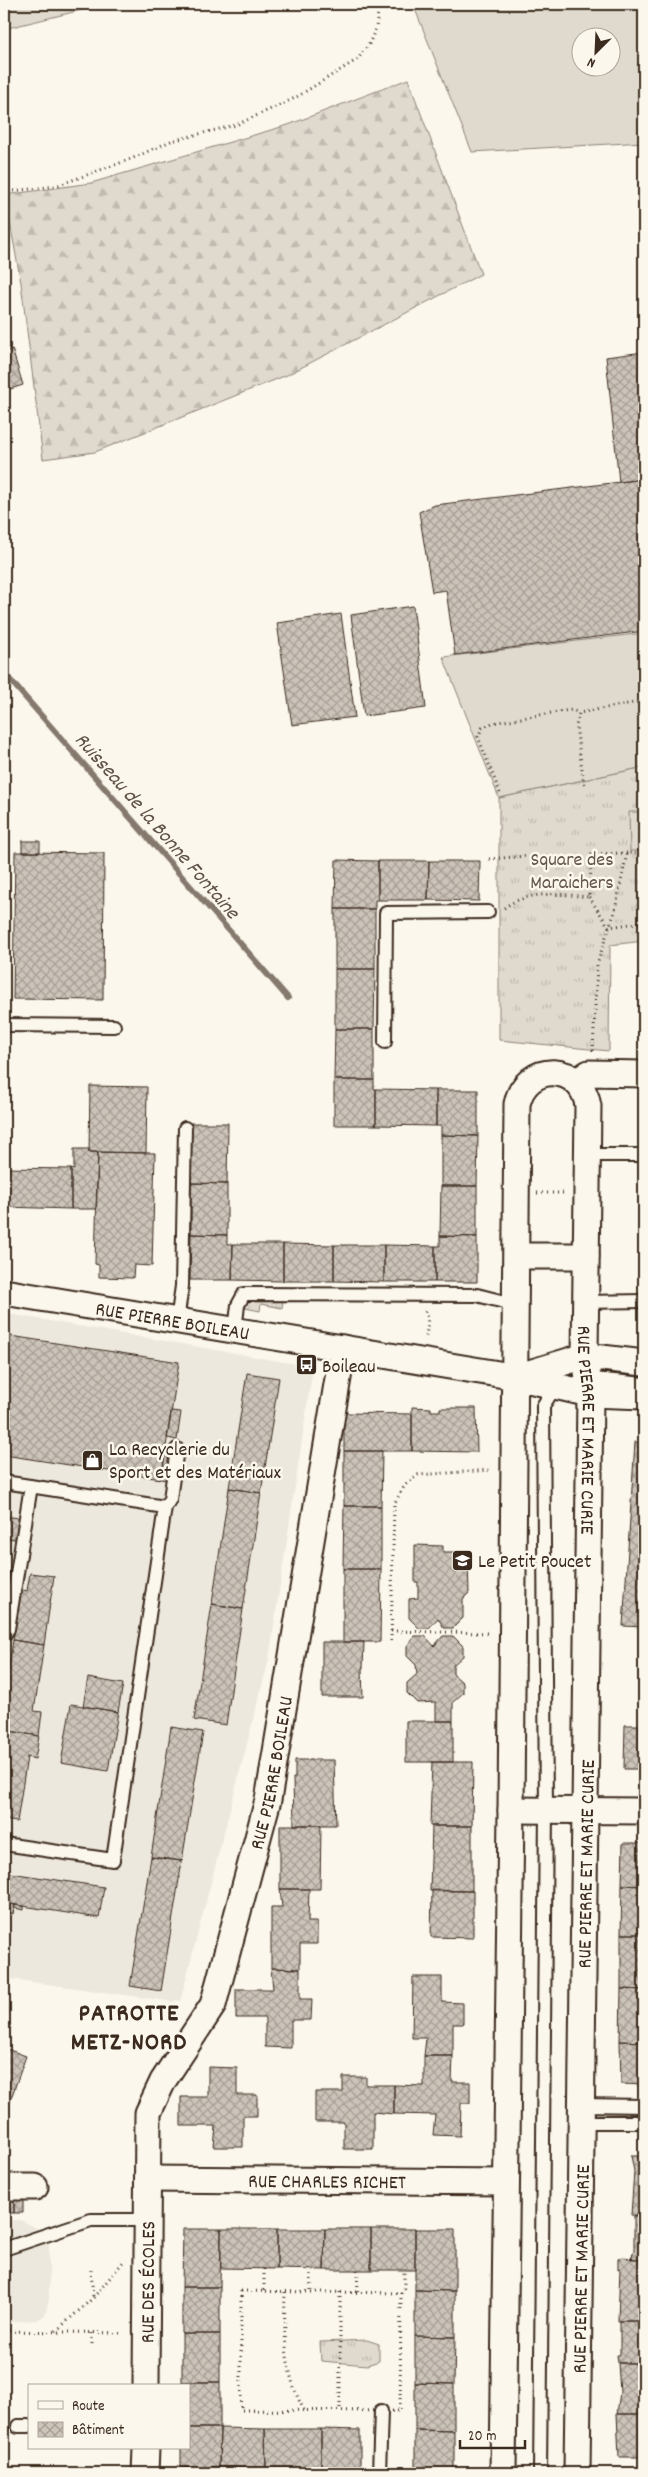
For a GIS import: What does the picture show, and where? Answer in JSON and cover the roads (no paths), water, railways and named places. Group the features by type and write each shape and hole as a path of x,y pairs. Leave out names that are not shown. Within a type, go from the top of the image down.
{"street":[{"path":"503,2473 518,1192 517,1104 521,1090 536,1076 551,1072 565,1075 576,1082 589,1073 644,1074"},
{"name":"RUE PIERRE ET MARIE CURIE","path":"576,1082 587,1099 585,1302 587,1376 586,1811 577,2473"},
{"path":"517,1256 586,1256"},
{"name":"RUE PIERRE BOILEAU","path":"4,1292 516,1377 553,1386 644,1363"},
{"name":"RUE PIERRE BOILEAU","path":"148,2179 148,2113 163,2082 213,2005 268,1800 342,1348"},
{"name":"RUE PIERRE BOILEAU","path":"516,1377 587,1376 644,1396"},
{"path":"511,1810 644,1811"},
{"name":"RUE CHARLES RICHET","path":"148,2179 505,2182"},
{"name":"RUE DES ÉCOLES","path":"146,2384 148,2179"},
{"path":"4,2187 35,2187"},
{"path":"145,2473 146,2450"}],"lane":[{"path":"385,1042 386,913 488,912"},
{"path":"4,1025 114,1026"},
{"path":"177,1321 182,1286 185,1128"},
{"path":"587,1156 644,1155"},
{"path":"235,1331 238,1305 244,1294 477,1295 516,1305"},
{"path":"585,1302 644,1301"},
{"name":"RUE PIERRE BOILEAU","path":"587,1376 644,1384"},
{"path":"540,2473 546,1810 543,1406 553,1386"},
{"path":"4,1844 113,1860 165,1507 170,1499 177,1449"},
{"path":"4,1482 165,1507"},
{"path":"4,1635 8,1628 31,1486"},
{"path":"583,2113 644,2106"},
{"path":"583,2113 644,2122"},
{"path":"4,2249 91,2220 148,2220"},
{"path":"379,2473 381,2411"}],"waterway":[{"name":"Ruisseau de la Bonne Fontaine","path":"4,673 288,998"}],"place":[{"name":"Boileau","path":"306,1365"},
{"name":"La Recyclerie du Sport et des Matériaux","path":"93,1460"},
{"name":"Le Petit Poucet","path":"462,1560"}],"district":[{"name":"PATROTTE METZ-NORD","path":"129,2026"}],"park label":[{"name":"Square des Maraichers","path":"572,870"}]}
